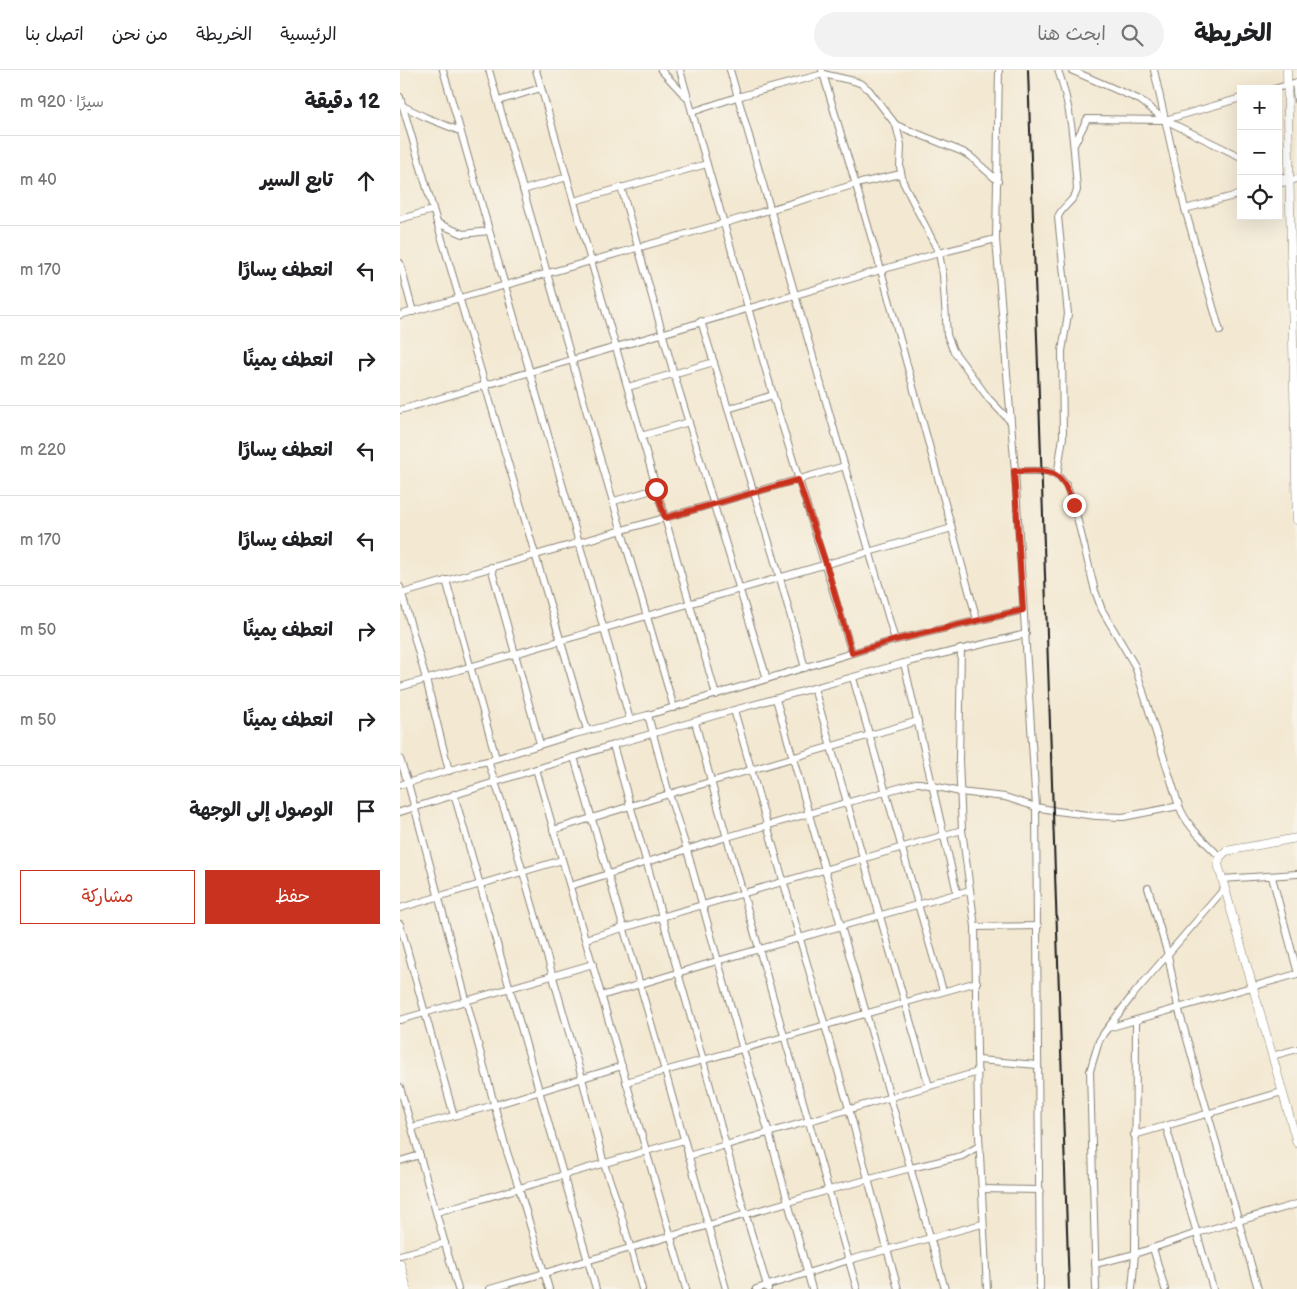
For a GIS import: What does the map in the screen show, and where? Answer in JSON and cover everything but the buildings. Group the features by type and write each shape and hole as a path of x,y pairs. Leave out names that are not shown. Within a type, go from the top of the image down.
{"street":[{"path":"443,70 630,720"},
{"path":"489,70 674,708"},
{"path":"536,70 716,695"},
{"path":"661,70 689,100"},
{"path":"680,70 798,480 826,564 852,653"},
{"path":"730,70 895,640"},
{"path":"1000,70 996,239 1026,634 1036,807 1040,1289"},
{"path":"1057,476 1063,437 1062,351 1068,314 1058,217 1060,211 1076,194 1074,146 1069,106 1058,70"},
{"path":"1071,70 1140,100 1165,120 1237,155"},
{"path":"1154,70 1185,209 1220,331"},
{"path":"1287,70 1293,83 1297,100"},
{"path":"692,112 822,72 862,84 869,90 896,126 901,145 900,174 939,253 943,275 947,335 953,350 989,399 1010,421"},
{"path":"822,72 881,270 977,620"},
{"path":"1293,83 1297,520"},
{"path":"498,101 541,88"},
{"path":"400,97 534,554 588,730"},
{"path":"1074,146 1086,119 1165,120 1237,99"},
{"path":"401,105 460,131"},
{"path":"896,126 963,152 998,181"},
{"path":"574,201 707,164"},
{"path":"400,316 856,184 900,174"},
{"path":"523,190 567,178"},
{"path":"622,188 674,374 767,679"},
{"path":"1185,209 1237,195"},
{"path":"400,220 433,210"},
{"path":"437,222 463,234 489,231"},
{"path":"400,410 794,294 996,239"},
{"path":"400,262 413,312"},
{"path":"701,321 780,578 805,668"},
{"path":"628,387 714,362"},
{"path":"728,410 773,395"},
{"path":"641,436 689,422"},
{"path":"449,771 401,591 446,580 845,466"},
{"path":"1014,471 1047,471 1057,476 1066,486 1074,505 1095,591 1100,605 1135,666 1184,820 1220,857"},
{"path":"614,501 656,489"},
{"path":"400,687 952,528"},
{"path":"491,567 540,744"},
{"path":"446,580 496,758"},
{"path":"400,785 488,761 588,730 674,708 895,640 1023,610"},
{"path":"400,812 495,781 734,710 904,663 1026,634"},
{"path":"961,649 960,792 962,830 975,927 979,1146 986,1289"},
{"path":"904,663 957,893"},
{"path":"853,678 943,991"},
{"path":"814,688 929,1086"},
{"path":"776,699 945,1289"},
{"path":"734,710 849,1109 898,1289"},
{"path":"648,715 669,794 769,1133 812,1289"},
{"path":"553,830 792,757 918,721"},
{"path":"696,722 858,1289"},
{"path":"613,745 704,1060 725,1145 767,1287"},
{"path":"574,757 726,1289"},
{"path":"400,759 507,1152 549,1289"},
{"path":"488,761 522,872 582,1078 604,1164 642,1289"},
{"path":"536,769 686,1289"},
{"path":"570,886 916,783 960,792 1005,797 1036,807 1057,811 1111,817 1123,817 1179,806"},
{"path":"454,794 596,1289"},
{"path":"585,939 962,830"},
{"path":"1297,838 1226,851 1220,857 1218,864 1297,1142"},
{"path":"400,908 562,860"},
{"path":"1222,879 1297,874"},
{"path":"1272,877 1297,970"},
{"path":"1148,888 1168,955 1178,1007 1237,1221 1258,1289"},
{"path":"1096,1289 1090,1071 1099,1041 1132,996 1224,889"},
{"path":"601,996 717,961 970,890"},
{"path":"400,924 454,1116"},
{"path":"975,927 1038,926"},
{"path":"400,1020 593,964"},
{"path":"1108,1028 1297,974"},
{"path":"626,1082 977,982"},
{"path":"1132,1289 1135,1254 1134,1135 1136,1021"},
{"path":"1272,1056 1297,1049"},
{"path":"978,1060 1038,1065"},
{"path":"412,1127 495,1105 622,1066"},
{"path":"688,1156 978,1072"},
{"path":"400,1087 458,1289"},
{"path":"1134,1135 1282,1092"},
{"path":"1166,1126 1214,1289"},
{"path":"437,1212 684,1140"},
{"path":"490,1289 868,1179 962,1156 979,1146"},
{"path":"400,1161 420,1156"},
{"path":"982,1189 1040,1190"},
{"path":"1095,1264 1135,1254 1197,1233 1297,1204"},
{"path":"756,1289 849,1260 982,1224"},
{"path":"400,1255 445,1242"},
{"path":"1153,1248 1165,1289"},
{"path":"400,1263 407,1289"}],"railway":[{"path":"1028,70 1069,1289"}],"route":[{"path":"656,489 665,518 798,480 826,564 852,653 895,640 1023,610 1014,471 1038,470 1054,474 1063,481 1074,505"}]}
